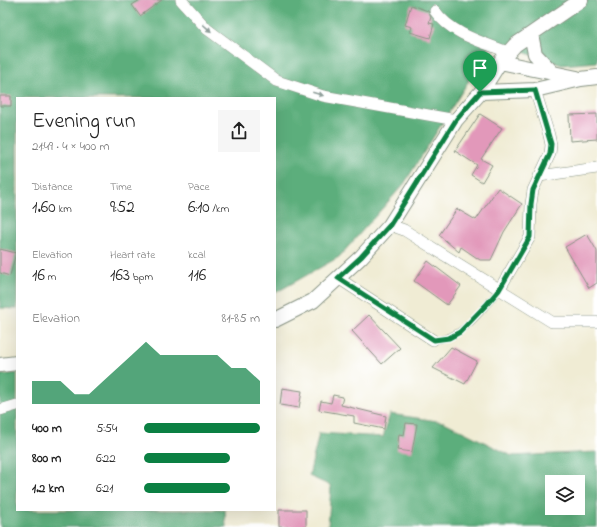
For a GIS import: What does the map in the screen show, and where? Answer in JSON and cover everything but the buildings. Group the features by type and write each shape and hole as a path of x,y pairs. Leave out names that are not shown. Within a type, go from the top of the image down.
{"street":[{"path":"181,0 207,29 277,81 323,96 456,120"},
{"path":"276,320 313,301 361,257 390,225 456,120 480,92 504,57 515,44 581,0"},
{"path":"435,11 442,21 458,32 504,57 553,73 581,79"},
{"path":"531,34 535,54 553,73"},
{"path":"480,92 535,90 581,79 597,77"},
{"path":"499,290 530,237 533,190 550,154 551,144 535,90"},
{"path":"539,176 597,168"},
{"path":"390,225 404,230 552,322 597,322"},
{"path":"338,278 434,340"},
{"path":"0,365 16,363"},
{"path":"0,410 16,404"}],"lane":[{"path":"434,340 449,338 460,332 499,290"}],"green space":[{"path":"0,0 597,0 597,62 562,65 493,42 404,184 339,257 276,292 276,97 16,97 16,309 0,308"},
{"path":"16,373 16,511 225,511 226,527 0,527 0,375"},
{"path":"390,414 444,422 512,456 597,452 597,527 328,527 331,486 309,476 319,433 383,437"}],"route":[{"path":"535,90 549,135 551,144 550,154 533,190 530,237 499,290 460,332 449,338 434,340 338,278 361,257 390,225 456,120 480,92 535,90"}]}
